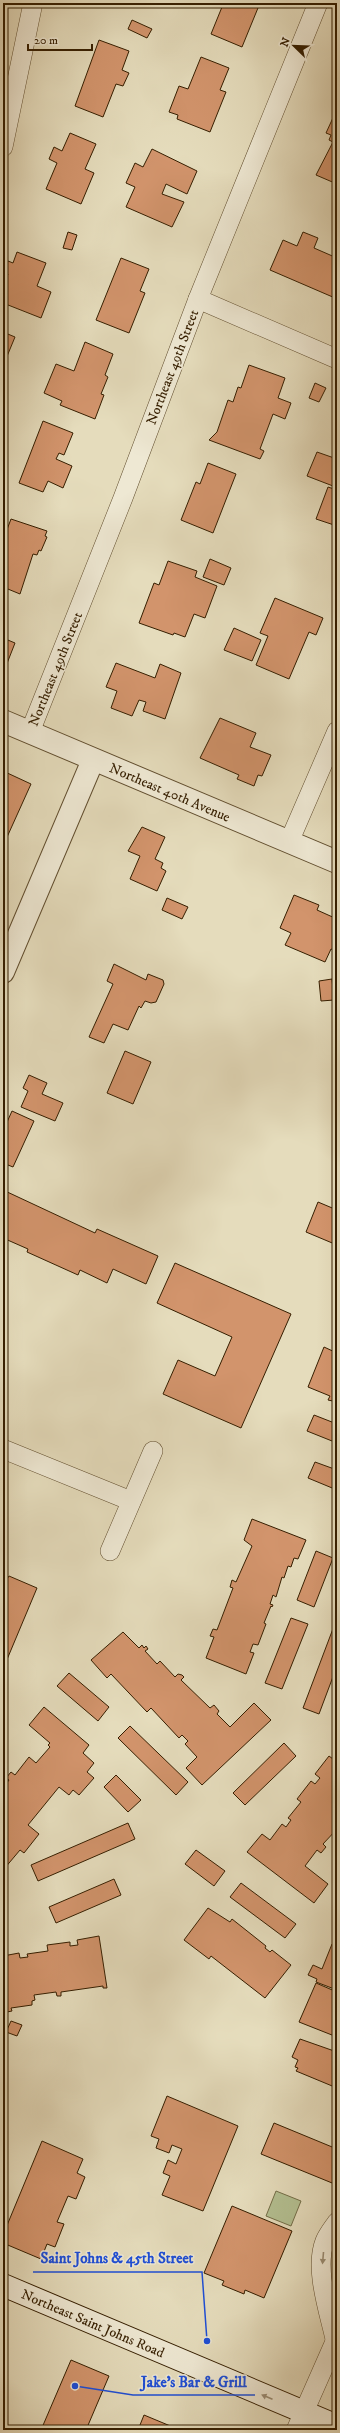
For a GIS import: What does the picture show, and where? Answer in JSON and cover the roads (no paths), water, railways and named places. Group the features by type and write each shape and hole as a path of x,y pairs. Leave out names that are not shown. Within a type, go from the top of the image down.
{"street":[{"path":"3,147 32,3"},
{"name":"Northeast 49th Street","path":"30,732 123,498 198,299 318,3"},
{"path":"198,299 337,359"},
{"name":"Northeast 40th Avenue","path":"3,721 337,862"},
{"path":"289,842 337,731"},
{"path":"3,972 94,760"},
{"path":"3,1450 131,1501"},
{"path":"110,1551 153,1451"},
{"path":"300,2421 336,2338 323,2283 322,2260 325,2241 337,2222"},
{"name":"Northeast Saint Johns Road","path":"3,2285 300,2421 337,2426"}],"place":[{"name":"Saint Johns & 45th Street","path":"207,2341"},
{"name":"Jake's Bar & Grill","path":"75,2386"}]}
